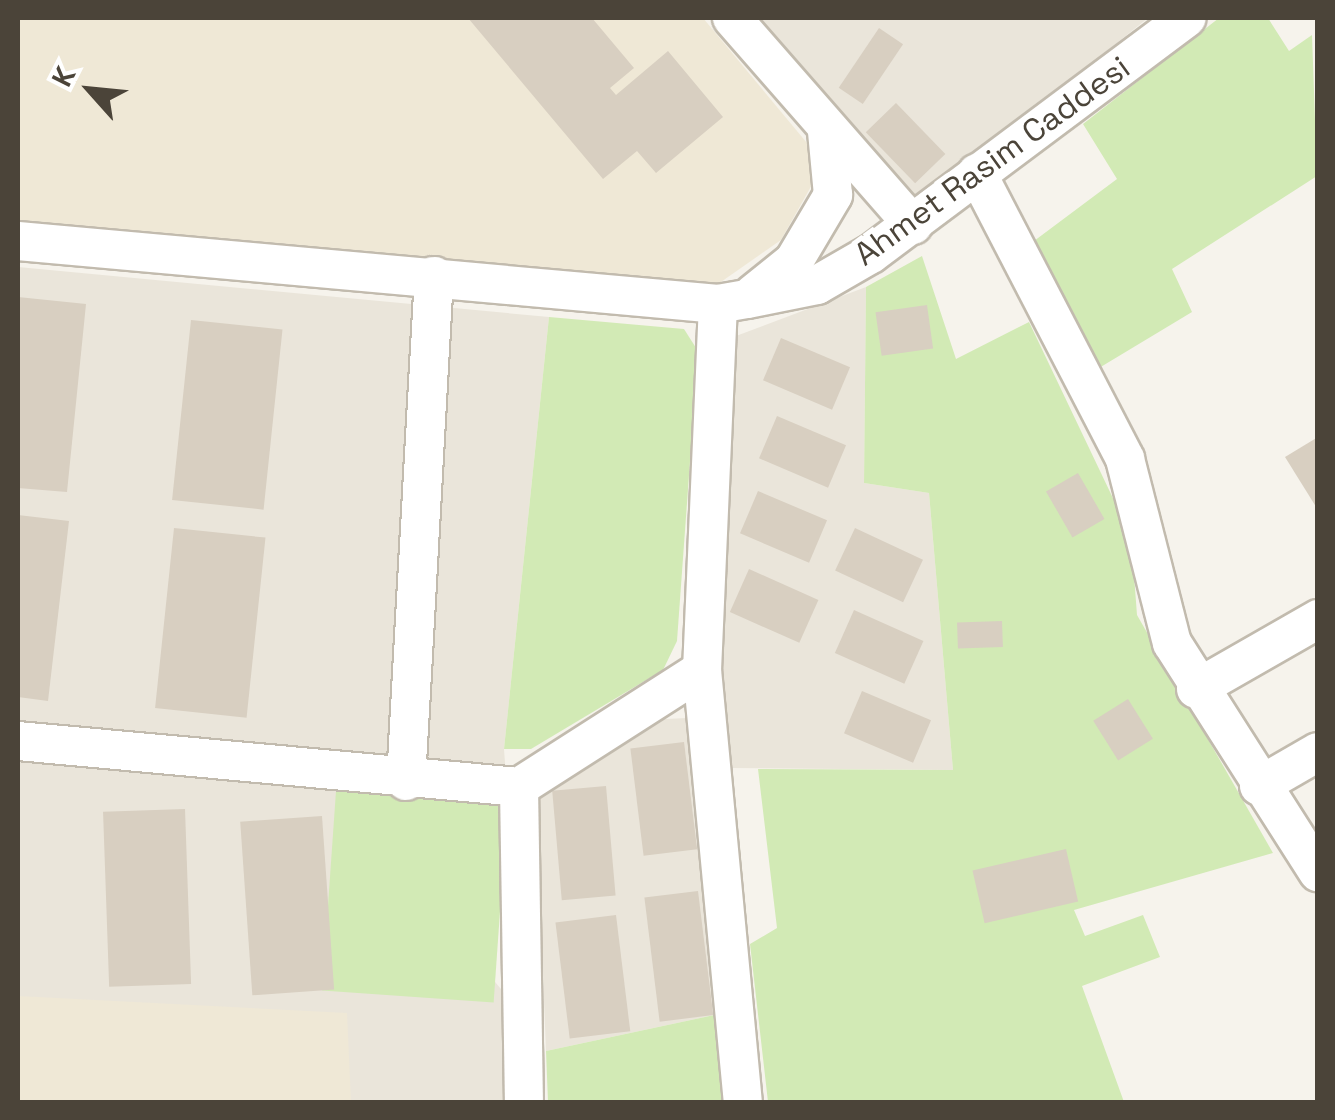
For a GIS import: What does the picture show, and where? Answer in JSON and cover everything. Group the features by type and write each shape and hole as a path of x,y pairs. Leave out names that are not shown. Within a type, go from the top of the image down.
{"street":[{"path":"732,18 826,132 913,226"},
{"name":"Ahmet Rasim Caddesi","path":"18,241 733,301 816,284 913,226 977,173 1186,18"},
{"path":"743,1102 702,670 733,301 794,261 833,195 826,132"},
{"path":"977,173 1125,459 1149,577 1196,688 1318,872"},
{"path":"406,781 434,276"},
{"path":"1196,688 1318,619"},
{"path":"18,741 406,781 520,787 702,670"},
{"path":"1259,786 1318,752"},
{"path":"520,787 524,1102"}],"shaded area":[{"path":"18,18 703,18 807,143 813,183 781,240 718,284 624,284 18,224"},
{"path":"757,18 1148,18 918,202"},
{"path":"18,267 549,317 504,749 508,803 336,792 506,995 509,1102 18,1102"},
{"path":"866,287 864,483 929,493 953,770 732,768 718,634 736,336"},
{"path":"687,718 719,1014 546,1051 536,795 644,720"},
{"path":"18,996 347,1013 351,1102 18,1102"}],"green space":[{"path":"1219,18 1268,18 1289,51 1312,35 1317,176 1172,269 1192,312 1099,368 1034,241 1117,179 1083,124"},
{"path":"922,256 956,359 1029,322 1131,536 1137,615 1273,853 1074,910 1085,936 1143,915 1160,957 1082,986 1124,1102 768,1102 750,944 777,928 758,769 953,770 929,493 864,483 866,287"},
{"path":"549,317 684,329 698,351 677,641 663,670 531,749 504,749"},
{"path":"336,791 508,803 494,1003 322,991"},
{"path":"719,1014 728,1102 548,1102 546,1051"}],"building":[{"path":"468,18 592,18 634,68 610,88 616,95 668,51 723,117 656,173 637,151 603,179"},
{"path":"879,28 903,44 863,104 839,88"},
{"path":"896,103 945,154 915,183 866,132"},
{"path":"18,297 86,304 67,492 18,488"},
{"path":"927,305 933,349 882,356 876,312"},
{"path":"191,320 282,330 264,510 172,500"},
{"path":"781,338 850,367 832,410 763,380"},
{"path":"777,416 846,445 828,488 759,458"},
{"path":"1318,437 1318,510 1285,457"},
{"path":"1078,473 1104,519 1072,537 1046,492"},
{"path":"758,491 827,520 809,563 740,533"},
{"path":"18,515 69,521 48,701 18,697"},
{"path":"174,528 265,538 247,718 155,708"},
{"path":"855,528 923,560 903,602 835,571"},
{"path":"749,569 818,600 799,643 730,612"},
{"path":"854,610 923,641 904,684 835,653"},
{"path":"1002,621 1003,647 958,649 957,623"},
{"path":"862,691 931,720 913,763 844,733"},
{"path":"1128,699 1153,739 1118,761 1093,721"},
{"path":"684,742 697,849 644,856 630,749"},
{"path":"606,786 616,896 562,900 552,791"},
{"path":"185,809 191,984 109,987 103,812"},
{"path":"322,816 334,990 252,995 240,822"},
{"path":"1066,849 1078,902 985,923 972,871"},
{"path":"698,891 713,1015 660,1022 644,898"},
{"path":"616,915 630,1031 570,1039 555,922"}]}
